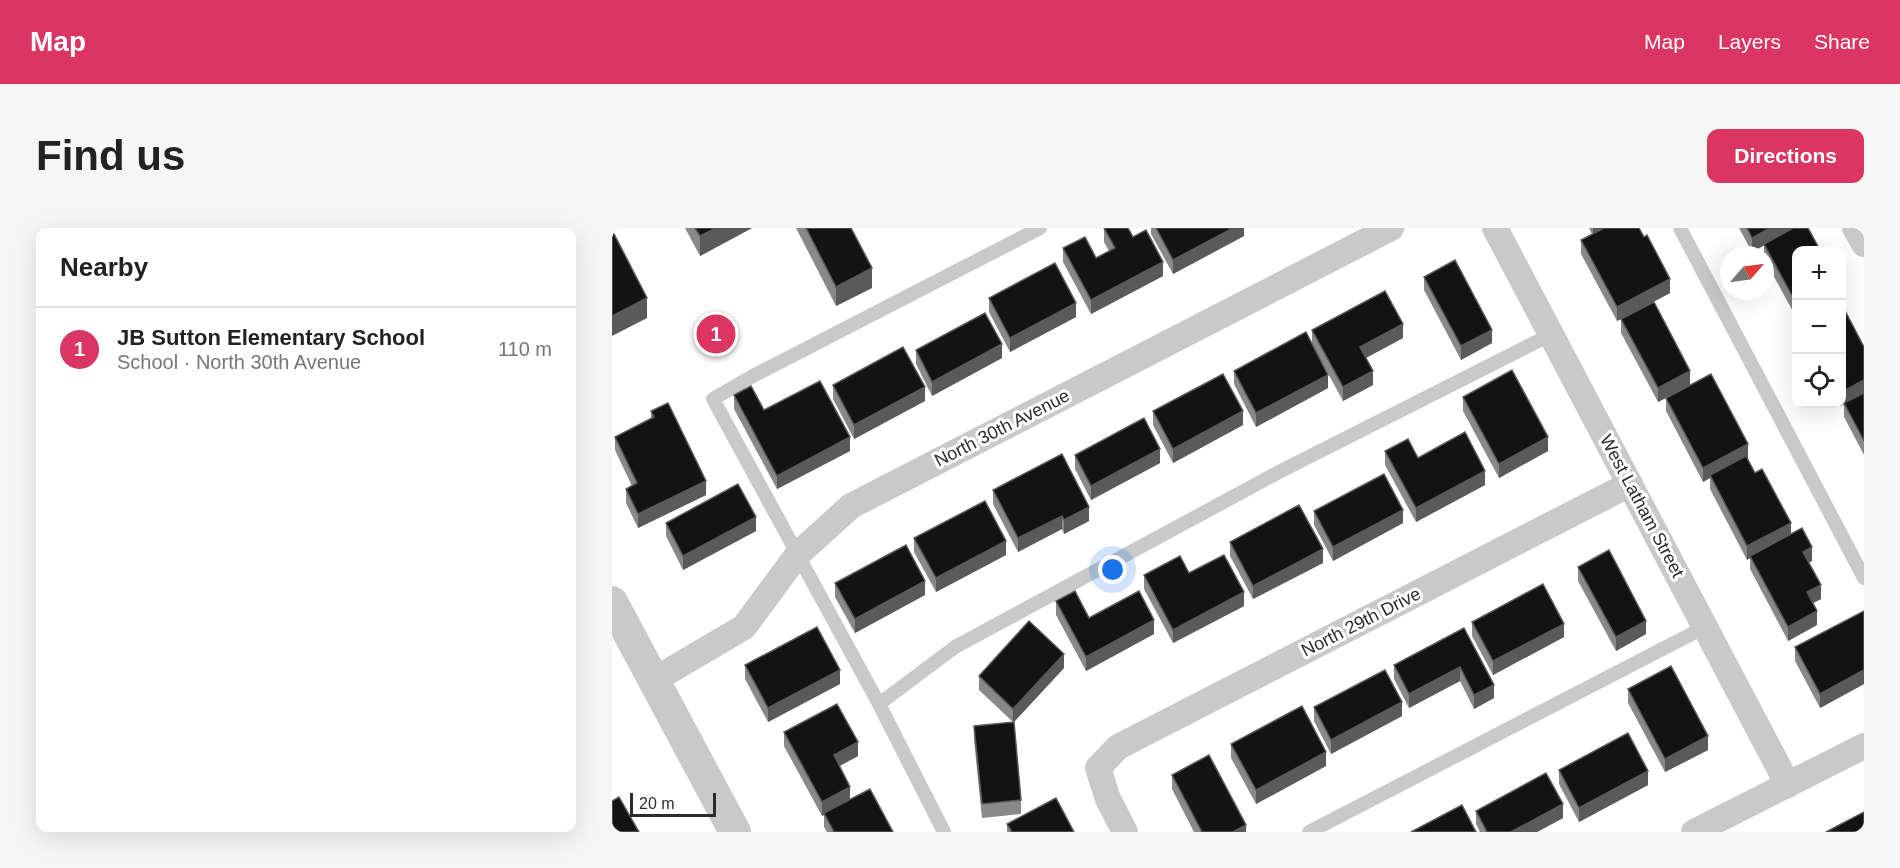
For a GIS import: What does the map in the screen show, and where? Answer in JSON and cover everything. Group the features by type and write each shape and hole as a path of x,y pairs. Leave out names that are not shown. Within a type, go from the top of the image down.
{"street":[{"name":"North 30th Avenue","path":"654,681 744,627 798,554 851,506 1391,228"},
{"name":"West Latham Street","path":"1495,228 1788,785"},
{"path":"1855,228 1864,244"},
{"name":"North 29th Drive","path":"1125,832 1108,799 1098,768 1118,747 1630,484"},
{"path":"612,602 735,832"},
{"path":"1694,832 1864,746"}],"lane":[{"path":"944,832 879,704 713,399 751,377 1040,228"},
{"path":"1680,228 1864,578"},
{"path":"879,704 965,641 1279,472 1552,334"},
{"path":"1309,832 1705,627"}],"building":[{"path":"695,228 716,228 700,236"},
{"path":"806,228 851,228 872,268 836,287"},
{"path":"1104,228 1128,228 1133,237 1146,230 1163,262 1091,300 1063,248 1085,237 1096,258 1115,248"},
{"path":"1156,228 1233,228 1173,260"},
{"path":"1604,228 1639,228 1644,237 1647,235 1670,279 1617,307 1581,240"},
{"path":"1747,228 1770,228 1752,238"},
{"path":"1793,228 1808,228 1818,246 1792,246 1792,296 1774,262 1774,246 1764,244"},
{"path":"612,230 647,298 612,316"},
{"path":"1455,260 1492,330 1461,346 1424,277"},
{"path":"1055,263 1076,303 1010,338 989,298"},
{"path":"1385,291 1403,324 1360,347 1373,371 1343,387 1312,330"},
{"path":"1654,302 1690,371 1658,388 1621,319"},
{"path":"985,313 1002,344 932,382 916,350"},
{"path":"1846,313 1864,347 1864,380 1846,390"},
{"path":"1306,332 1328,375 1256,413 1234,371"},
{"path":"903,347 925,387 854,425 833,385"},
{"path":"1512,370 1548,437 1499,464 1463,397"},
{"path":"1223,374 1243,411 1173,449 1153,411"},
{"path":"1711,374 1748,444 1703,468 1666,398"},
{"path":"820,381 850,437 777,476 734,395 751,386 764,410"},
{"path":"1864,393 1864,441 1846,407 1846,402"},
{"path":"668,403 706,481 638,514 626,489 637,483 615,437 654,417 651,411"},
{"path":"1144,418 1160,449 1091,486 1075,455"},
{"path":"1465,432 1485,471 1416,508 1385,451 1408,439 1418,458"},
{"path":"1062,454 1089,507 1064,520 1062,516 1018,538 993,490"},
{"path":"1746,456 1755,473 1762,469 1791,523 1747,546 1710,475"},
{"path":"1384,474 1403,510 1333,547 1314,511"},
{"path":"738,484 756,517 683,556 666,523"},
{"path":"985,501 1006,541 936,578 914,538"},
{"path":"1299,505 1323,549 1253,586 1230,542"},
{"path":"1802,528 1812,547 1803,552 1821,585 1807,592 1817,611 1788,627 1750,556"},
{"path":"906,545 925,581 855,619 835,583"},
{"path":"1609,550 1646,621 1616,637 1578,567"},
{"path":"1224,555 1244,592 1173,630 1144,575 1180,556 1189,573"},
{"path":"1543,584 1564,624 1493,661 1472,622"},
{"path":"1075,591 1089,618 1139,591 1154,620 1086,657 1056,601"},
{"path":"1864,611 1864,670 1820,694 1795,647"},
{"path":"1029,621 1064,654 1013,709 979,676"},
{"path":"817,627 840,670 768,708 745,665"},
{"path":"1464,628 1494,685 1474,695 1460,667 1409,694 1394,665"},
{"path":"1671,666 1708,736 1665,759 1628,689"},
{"path":"1385,670 1402,702 1331,740 1314,707"},
{"path":"837,704 858,742 834,755 850,787 822,802 784,732"},
{"path":"1302,706 1326,752 1256,790 1231,744"},
{"path":"1014,722 1021,800 982,804 974,726"},
{"path":"1628,733 1648,771 1579,808 1559,770"},
{"path":"1209,755 1246,825 1233,832 1202,832 1172,775"},
{"path":"1546,773 1563,804 1511,832 1487,832 1476,811"},
{"path":"870,789 893,832 834,832 824,813"},
{"path":"619,797 639,832 612,832 612,801"},
{"path":"1056,798 1074,832 1012,832 1007,824"},
{"path":"1462,805 1476,832 1411,832"},
{"path":"1864,812 1864,832 1826,832"}],"place":[{"name":"JB Sutton Elementary School","path":"716,334"}]}
